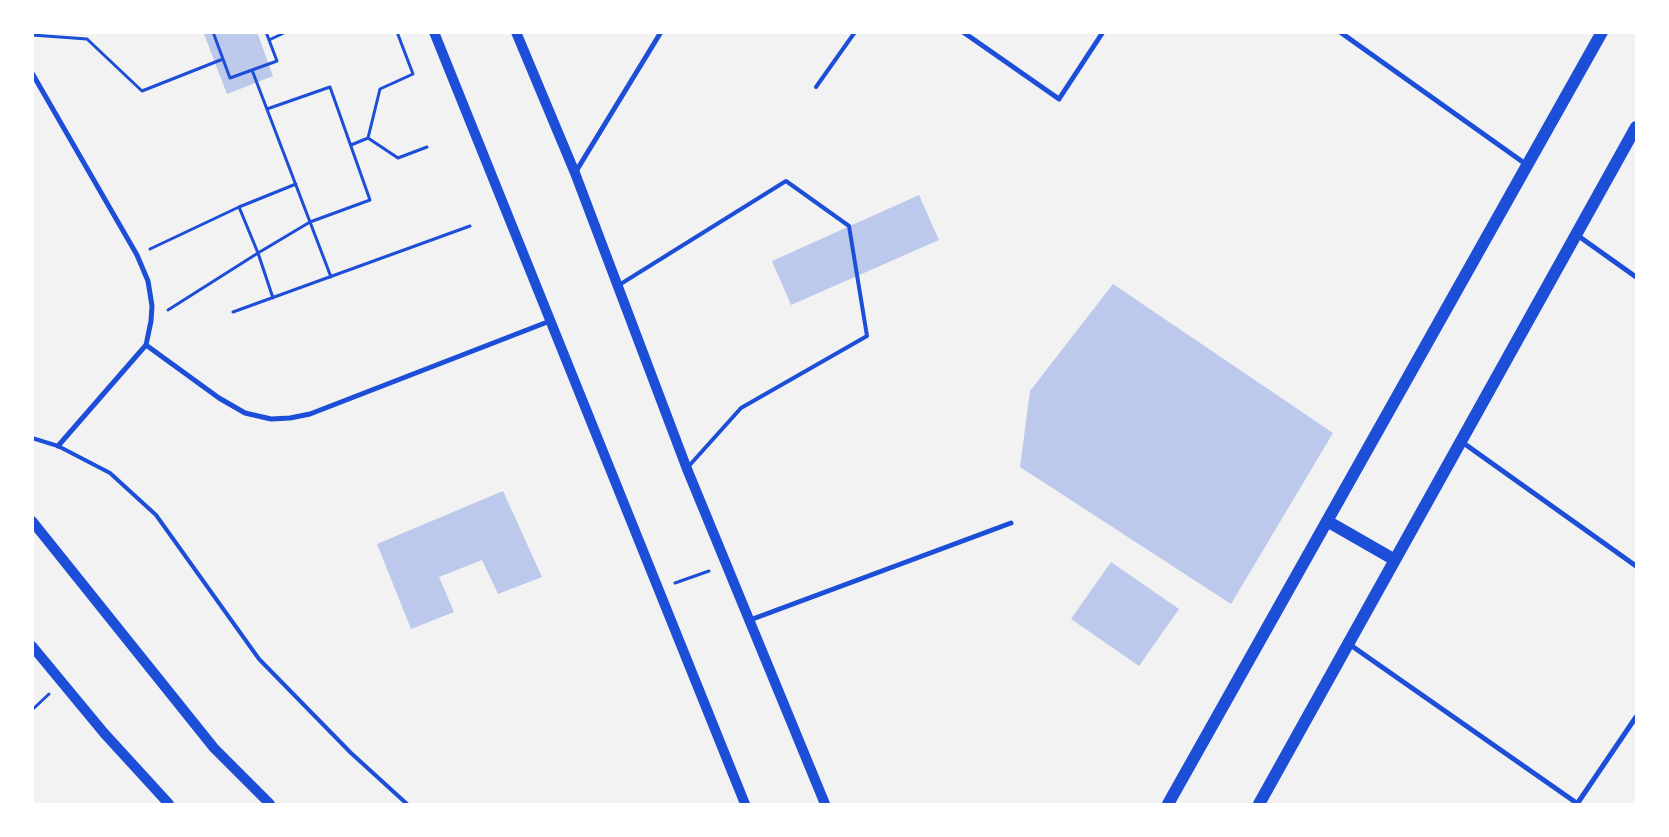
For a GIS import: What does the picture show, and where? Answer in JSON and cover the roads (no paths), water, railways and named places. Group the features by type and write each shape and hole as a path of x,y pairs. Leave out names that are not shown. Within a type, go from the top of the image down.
{"main road":[{"path":"434,32 745,804"},
{"path":"516,32 575,173 687,469 825,804"},
{"path":"1168,804 1602,32"},
{"path":"1259,804 1636,127"},
{"path":"32,521 214,748 270,804"},
{"path":"1327,521 1395,560"},
{"path":"32,646 104,733 169,804"}],"street":[{"path":"575,173 661,32"},
{"path":"963,32 1058,99 1103,32"},
{"path":"1340,32 1528,165"},
{"path":"32,73 137,255 148,281 152,306 146,345 58,446"},
{"path":"1577,234 1636,277"},
{"path":"146,345 219,398 245,413 271,419 290,418 310,414 550,321"},
{"path":"1461,442 1636,566"},
{"path":"749,620 1011,523"},
{"path":"1349,644 1577,804 1636,718"}],"lane":[{"path":"816,87 856,32"},
{"path":"618,285 786,181 849,226 867,336 741,408 687,469"},
{"path":"32,438 58,446 110,474 156,516 259,659 351,753 407,804"}]}
